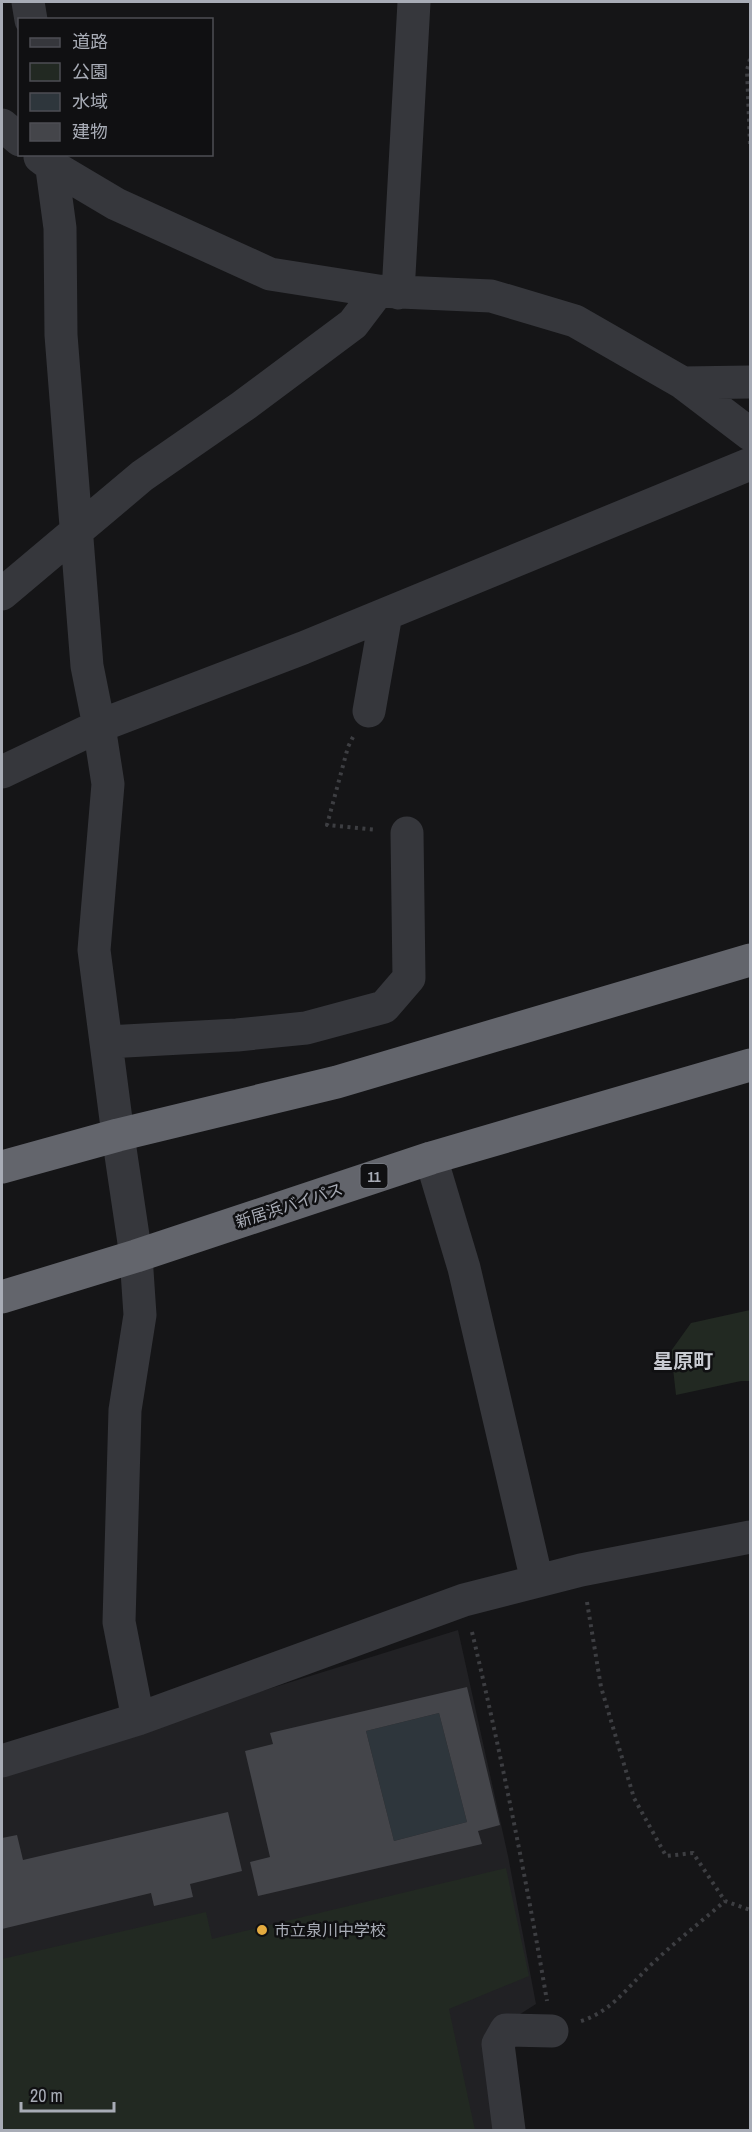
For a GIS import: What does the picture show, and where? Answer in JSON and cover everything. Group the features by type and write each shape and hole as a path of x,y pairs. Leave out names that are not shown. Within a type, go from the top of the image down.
{"highway":[{"path":"2,1167 118,1135 336,1082 750,960"},
{"name":"新居浜バイパス","path":"2,1298 431,1158 750,1065"}],"street":[{"path":"28,2 31,18"},
{"path":"2,594 142,476 243,406 353,324 388,292 414,2"},
{"path":"2,125 18,138"},
{"path":"46,158 116,204 270,274 388,292 491,296 575,321 683,383 750,434"},
{"path":"46,158 60,228 61,335 87,666 108,784 94,950 136,1256 140,1315 125,1410 119,1622 138,1719"},
{"path":"683,383 750,382"},
{"path":"2,771 99,726 303,648 750,464"},
{"path":"369,711 386,614"},
{"path":"107,1042 237,1035 306,1028 384,1007 409,978 407,833"},
{"path":"431,1158 464,1268 537,1581"},
{"path":"2,1761 138,1719 464,1600 581,1570 750,1537"},
{"path":"509,2130 498,2044 506,2030 552,2031"}],"path":[{"path":"750,59 747,70 750,145"},
{"path":"369,711 348,747 327,825 407,833"},
{"path":"581,1570 601,1687 634,1798 666,1856 693,1853 725,1901 750,1910"},
{"path":"464,1600 493,1720 533,1917 552,2031 598,2016 627,1991 652,1963 725,1901"}],"shaded area":[{"name":"市立泉川中学校","path":"458,1630 508,1856 536,2004 484,2037 495,2130 2,2130 2,1772"}],"green space":[{"path":"750,1310 750,1381 676,1395 671,1351 691,1323"},
{"path":"506,1868 529,1976 449,2009 475,2130 2,2130 2,1959 206,1912 212,1939"}],"water":[{"path":"439,1713 467,1822 394,1841 366,1731"}],"building":[{"path":"467,1687 500,1825 478,1831 482,1844 258,1896 250,1862 270,1857 245,1751 273,1744 270,1733","holes":["439,1713 467,1822 394,1841 366,1731"]},
{"path":"228,1812 242,1871 190,1884 193,1897 154,1906 151,1893 2,1929 2,1838 17,1835 23,1860"}],"place":[{"name":"市立泉川中学校","path":"262,1930"}],"district":[{"name":"星原町","path":"683,1360"}]}
